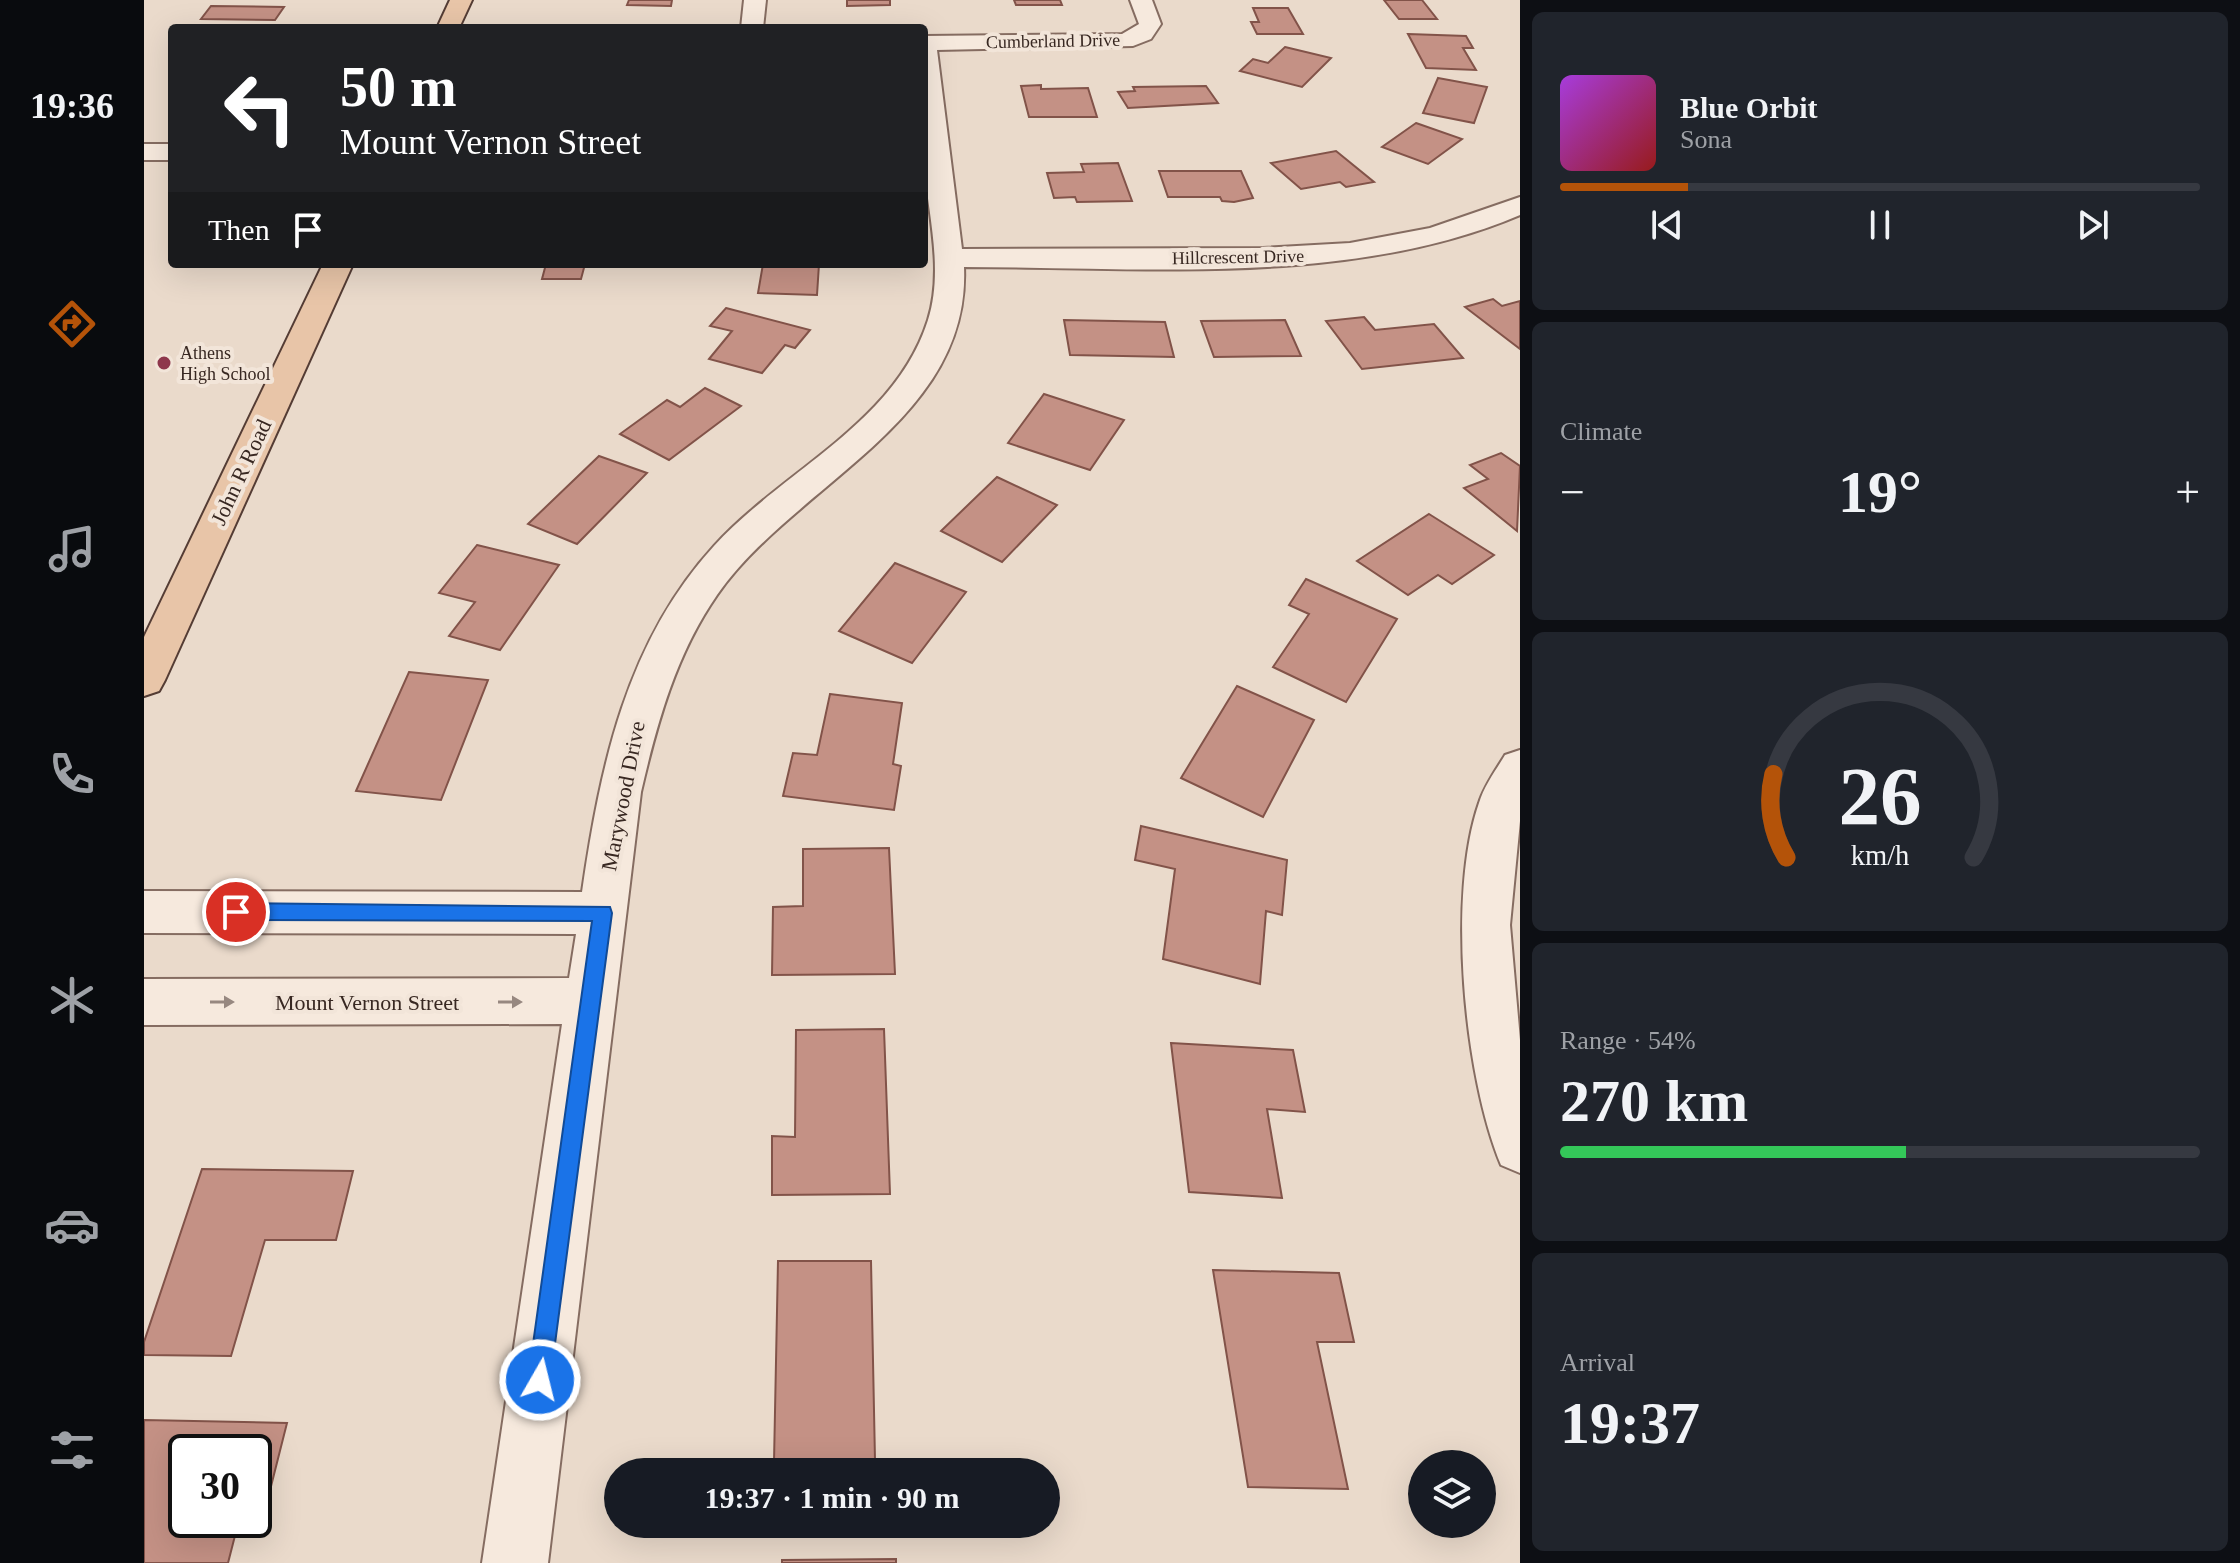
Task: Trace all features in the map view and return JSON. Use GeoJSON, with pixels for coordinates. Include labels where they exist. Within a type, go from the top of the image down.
{"type":"FeatureCollection","features":[{"type":"Feature","properties":{"kind":"main road"},"geometry":{"type":"LineString","coordinates":[[450,24],[461,0]]}},
{"type":"Feature","properties":{"kind":"main road","name":"John R Road"},"geometry":{"type":"LineString","coordinates":[[144,680],[336,268]]}},
{"type":"Feature","properties":{"kind":"street"},"geometry":{"type":"LineString","coordinates":[[752,24],[755,0]]}},
{"type":"Feature","properties":{"kind":"street","name":"Cumberland Drive"},"geometry":{"type":"LineString","coordinates":[[928,43],[1125,41],[1148,30],[1150,24],[1141,0]]}},
{"type":"Feature","properties":{"kind":"street","name":"Marywood Drive"},"geometry":{"type":"LineString","coordinates":[[515,1563],[621,782],[641,701],[656,665],[696,598],[752,529],[876,425],[915,379],[944,319],[949,294],[948,258],[928,79]]}},
{"type":"Feature","properties":{"kind":"street"},"geometry":{"type":"LineString","coordinates":[[144,152],[168,152]]}},
{"type":"Feature","properties":{"kind":"street","name":"Hillcrescent Drive"},"geometry":{"type":"LineString","coordinates":[[948,258],[1257,258],[1333,255],[1426,239],[1484,222],[1520,205]]}},
{"type":"Feature","properties":{"kind":"street"},"geometry":{"type":"LineString","coordinates":[[1520,767],[1501,803],[1493,844],[1486,925],[1493,1034],[1520,1146]]}},
{"type":"Feature","properties":{"kind":"street"},"geometry":{"type":"LineString","coordinates":[[144,912],[603,913]]}},
{"type":"Feature","properties":{"kind":"street","name":"Mount Vernon Street"},"geometry":{"type":"LineString","coordinates":[[144,1002],[589,1001]]}},
{"type":"Feature","properties":{"kind":"building"},"geometry":{"type":"Polygon","coordinates":[[[629,0],[672,0],[671,6],[627,5],[629,0]]]}},
{"type":"Feature","properties":{"kind":"building"},"geometry":{"type":"Polygon","coordinates":[[[847,0],[890,0],[890,5],[847,6],[847,0]]]}},
{"type":"Feature","properties":{"kind":"building"},"geometry":{"type":"Polygon","coordinates":[[[1014,0],[1060,0],[1062,5],[1016,5],[1014,0]]]}},
{"type":"Feature","properties":{"kind":"building"},"geometry":{"type":"Polygon","coordinates":[[[1384,0],[1422,0],[1437,19],[1399,19],[1384,0]]]}},
{"type":"Feature","properties":{"kind":"building"},"geometry":{"type":"Polygon","coordinates":[[[211,6],[284,7],[275,20],[201,19],[211,6]]]}},
{"type":"Feature","properties":{"kind":"building"},"geometry":{"type":"Polygon","coordinates":[[[1253,8],[1288,8],[1303,34],[1257,34],[1251,22],[1259,22],[1253,8]]]}},
{"type":"Feature","properties":{"kind":"building"},"geometry":{"type":"Polygon","coordinates":[[[1408,34],[1466,36],[1473,48],[1463,48],[1476,70],[1426,68],[1408,34]]]}},
{"type":"Feature","properties":{"kind":"building"},"geometry":{"type":"Polygon","coordinates":[[[1285,47],[1331,58],[1302,87],[1240,71],[1253,59],[1268,63],[1285,47]]]}},
{"type":"Feature","properties":{"kind":"building"},"geometry":{"type":"Polygon","coordinates":[[[1438,78],[1487,87],[1474,123],[1423,113],[1438,78]]]}},
{"type":"Feature","properties":{"kind":"building"},"geometry":{"type":"Polygon","coordinates":[[[1041,85],[1041,89],[1088,88],[1097,117],[1029,117],[1021,86],[1041,85]]]}},
{"type":"Feature","properties":{"kind":"building"},"geometry":{"type":"Polygon","coordinates":[[[1206,86],[1218,103],[1128,108],[1118,92],[1135,91],[1133,87],[1206,86]]]}},
{"type":"Feature","properties":{"kind":"building"},"geometry":{"type":"Polygon","coordinates":[[[1416,123],[1462,139],[1428,164],[1382,147],[1416,123]]]}},
{"type":"Feature","properties":{"kind":"building"},"geometry":{"type":"Polygon","coordinates":[[[1336,151],[1374,182],[1346,187],[1340,182],[1301,189],[1271,163],[1336,151]]]}},
{"type":"Feature","properties":{"kind":"building"},"geometry":{"type":"Polygon","coordinates":[[[1118,163],[1132,201],[1077,202],[1075,197],[1054,198],[1047,173],[1084,172],[1081,164],[1118,163]]]}},
{"type":"Feature","properties":{"kind":"building"},"geometry":{"type":"Polygon","coordinates":[[[1159,171],[1241,171],[1253,198],[1234,202],[1222,201],[1220,197],[1168,197],[1159,171]]]}},
{"type":"Feature","properties":{"kind":"building"},"geometry":{"type":"Polygon","coordinates":[[[545,268],[584,268],[581,279],[542,279],[545,268]]]}},
{"type":"Feature","properties":{"kind":"building"},"geometry":{"type":"Polygon","coordinates":[[[762,268],[819,268],[817,295],[758,293],[762,268]]]}},
{"type":"Feature","properties":{"kind":"building"},"geometry":{"type":"Polygon","coordinates":[[[1493,299],[1502,306],[1520,301],[1520,349],[1465,307],[1493,299]]]}},
{"type":"Feature","properties":{"kind":"building"},"geometry":{"type":"Polygon","coordinates":[[[726,308],[810,330],[795,348],[785,345],[762,373],[709,359],[732,331],[710,326],[726,308]]]}},
{"type":"Feature","properties":{"kind":"building"},"geometry":{"type":"Polygon","coordinates":[[[1364,317],[1375,330],[1434,324],[1463,358],[1362,369],[1326,321],[1364,317]]]}},
{"type":"Feature","properties":{"kind":"building"},"geometry":{"type":"Polygon","coordinates":[[[1064,320],[1165,322],[1174,357],[1070,355],[1064,320]]]}},
{"type":"Feature","properties":{"kind":"building"},"geometry":{"type":"Polygon","coordinates":[[[1285,320],[1301,356],[1214,357],[1201,321],[1285,320]]]}},
{"type":"Feature","properties":{"kind":"building"},"geometry":{"type":"Polygon","coordinates":[[[705,388],[741,406],[669,460],[620,434],[667,400],[680,407],[705,388]]]}},
{"type":"Feature","properties":{"kind":"building"},"geometry":{"type":"Polygon","coordinates":[[[1044,394],[1124,420],[1090,470],[1008,443],[1044,394]]]}},
{"type":"Feature","properties":{"kind":"building"},"geometry":{"type":"Polygon","coordinates":[[[1501,453],[1520,466],[1517,531],[1464,488],[1488,479],[1470,465],[1501,453]]]}},
{"type":"Feature","properties":{"kind":"building"},"geometry":{"type":"Polygon","coordinates":[[[599,456],[647,473],[577,544],[528,524],[599,456]]]}},
{"type":"Feature","properties":{"kind":"building"},"geometry":{"type":"Polygon","coordinates":[[[997,477],[1057,505],[1002,562],[941,531],[997,477]]]}},
{"type":"Feature","properties":{"kind":"building"},"geometry":{"type":"Polygon","coordinates":[[[1429,514],[1494,555],[1452,584],[1438,575],[1408,595],[1357,561],[1429,514]]]}},
{"type":"Feature","properties":{"kind":"building"},"geometry":{"type":"Polygon","coordinates":[[[477,545],[559,565],[500,650],[449,636],[475,602],[439,593],[477,545]]]}},
{"type":"Feature","properties":{"kind":"building"},"geometry":{"type":"Polygon","coordinates":[[[895,563],[966,592],[912,663],[839,631],[895,563]]]}},
{"type":"Feature","properties":{"kind":"building"},"geometry":{"type":"Polygon","coordinates":[[[1306,579],[1397,619],[1346,702],[1273,667],[1309,614],[1289,605],[1306,579]]]}},
{"type":"Feature","properties":{"kind":"building"},"geometry":{"type":"Polygon","coordinates":[[[409,672],[488,680],[441,800],[356,791],[409,672]]]}},
{"type":"Feature","properties":{"kind":"building"},"geometry":{"type":"Polygon","coordinates":[[[1237,686],[1314,720],[1263,817],[1181,778],[1237,686]]]}},
{"type":"Feature","properties":{"kind":"building"},"geometry":{"type":"Polygon","coordinates":[[[830,694],[902,703],[893,764],[901,766],[894,810],[783,796],[793,753],[817,755],[830,694]]]}},
{"type":"Feature","properties":{"kind":"building"},"geometry":{"type":"Polygon","coordinates":[[[1141,826],[1287,860],[1282,915],[1266,911],[1260,984],[1163,959],[1175,869],[1135,860],[1141,826]]]}},
{"type":"Feature","properties":{"kind":"building"},"geometry":{"type":"Polygon","coordinates":[[[889,848],[895,974],[772,975],[773,907],[803,906],[803,849],[889,848]]]}},
{"type":"Feature","properties":{"kind":"building"},"geometry":{"type":"Polygon","coordinates":[[[884,1029],[890,1194],[772,1195],[772,1136],[795,1137],[796,1030],[884,1029]]]}},
{"type":"Feature","properties":{"kind":"building"},"geometry":{"type":"Polygon","coordinates":[[[1171,1043],[1293,1050],[1305,1112],[1267,1109],[1282,1198],[1189,1192],[1171,1043]]]}},
{"type":"Feature","properties":{"kind":"building"},"geometry":{"type":"Polygon","coordinates":[[[202,1169],[353,1171],[336,1240],[265,1240],[231,1356],[144,1355],[144,1342],[202,1169]]]}},
{"type":"Feature","properties":{"kind":"building"},"geometry":{"type":"Polygon","coordinates":[[[778,1261],[871,1261],[875,1458],[774,1458],[778,1261]]]}},
{"type":"Feature","properties":{"kind":"building"},"geometry":{"type":"Polygon","coordinates":[[[1213,1270],[1339,1273],[1354,1342],[1317,1342],[1348,1489],[1248,1487],[1213,1270]]]}},
{"type":"Feature","properties":{"kind":"building"},"geometry":{"type":"Polygon","coordinates":[[[144,1420],[287,1423],[272,1482],[272,1434],[168,1434],[168,1538],[234,1538],[228,1563],[144,1563],[144,1420]]]}},
{"type":"Feature","properties":{"kind":"building"},"geometry":{"type":"Polygon","coordinates":[[[896,1559],[896,1563],[782,1563],[782,1560],[896,1559]]]}},
{"type":"Feature","properties":{"kind":"place","name":"Athens High School"},"geometry":{"type":"Point","coordinates":[164,363]}},
{"type":"Feature","properties":{"kind":"route"},"geometry":{"type":"LineString","coordinates":[[236,912],[603,913],[540,1380]]}}]}
